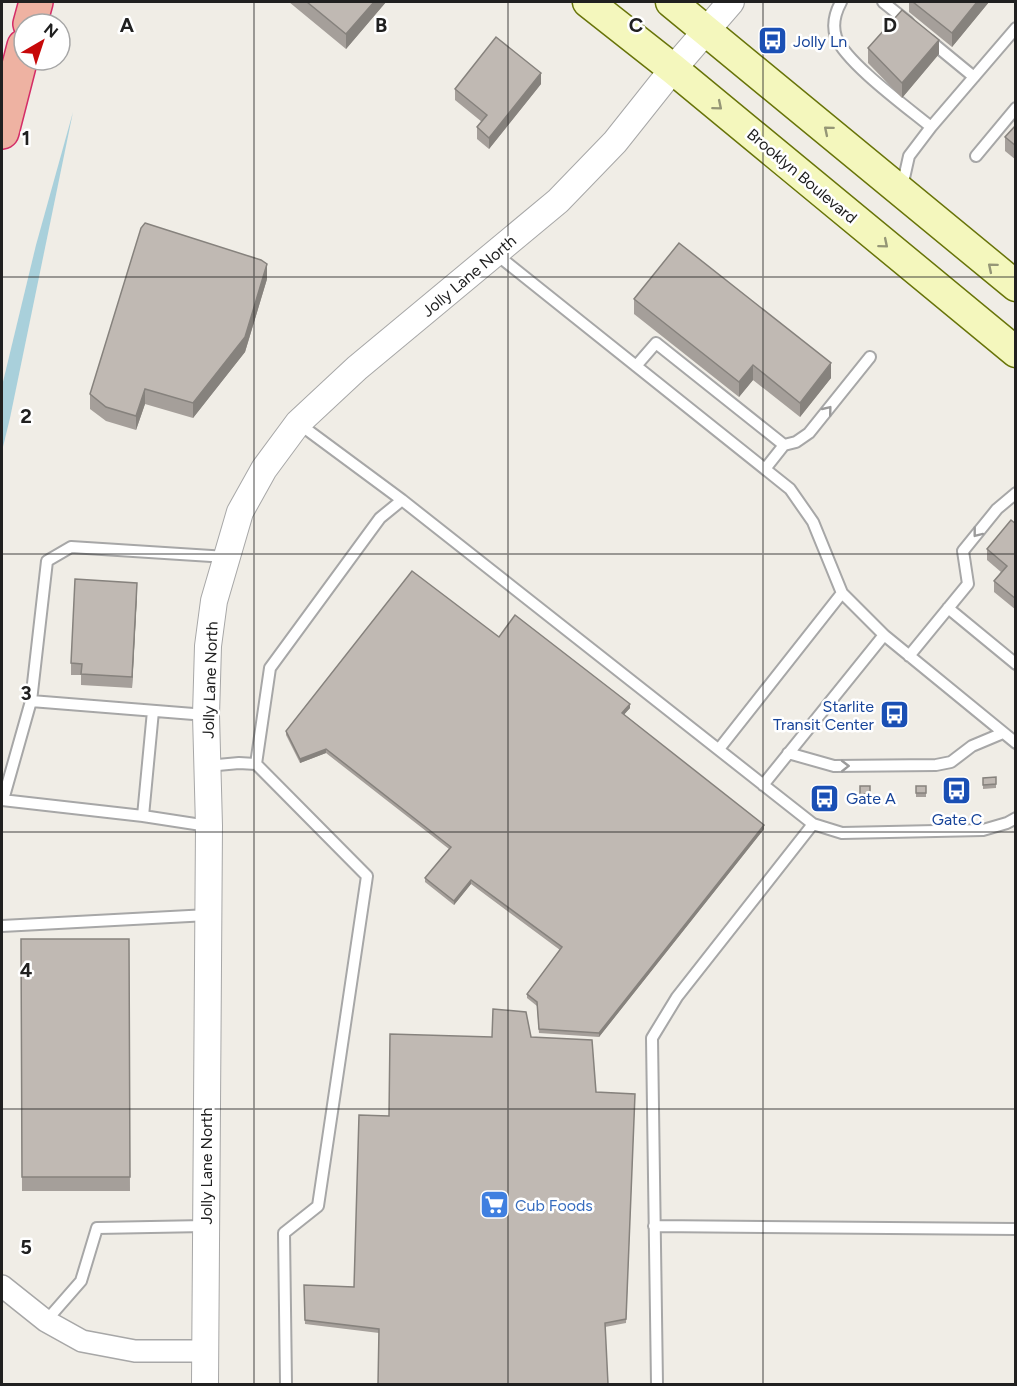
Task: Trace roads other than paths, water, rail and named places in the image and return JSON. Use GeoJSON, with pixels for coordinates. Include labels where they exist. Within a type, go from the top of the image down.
{"type":"FeatureCollection","features":[{"type":"Feature","properties":{"kind":"highway"},"geometry":{"type":"LineString","coordinates":[[2,132],[17,72]]}},
{"type":"Feature","properties":{"kind":"main road","name":"Brooklyn Boulevard"},"geometry":{"type":"LineString","coordinates":[[588,2],[673,69],[1016,352]]}},
{"type":"Feature","properties":{"kind":"main road"},"geometry":{"type":"LineString","coordinates":[[671,2],[1016,286]]}},
{"type":"Feature","properties":{"kind":"street","name":"Jolly Lane North"},"geometry":{"type":"LineString","coordinates":[[205,1384],[208,646],[214,601],[240,512],[264,469],[298,423],[357,368],[558,201],[615,142],[730,2]]}},
{"type":"Feature","properties":{"kind":"street"},"geometry":{"type":"LineString","coordinates":[[2,1286],[45,1321],[82,1341],[135,1351],[206,1351]]}},
{"type":"Feature","properties":{"kind":"lane"},"geometry":{"type":"LineString","coordinates":[[841,2],[836,12],[834,26],[836,38],[843,49],[859,66],[931,127]]}},
{"type":"Feature","properties":{"kind":"lane"},"geometry":{"type":"LineString","coordinates":[[883,2],[974,77]]}},
{"type":"Feature","properties":{"kind":"lane"},"geometry":{"type":"LineString","coordinates":[[901,190],[909,156],[1016,28]]}},
{"type":"Feature","properties":{"kind":"lane"},"geometry":{"type":"LineString","coordinates":[[976,156],[1016,108]]}},
{"type":"Feature","properties":{"kind":"lane"},"geometry":{"type":"LineString","coordinates":[[496,254],[790,489],[813,522],[842,593],[884,635],[1016,743]]}},
{"type":"Feature","properties":{"kind":"lane"},"geometry":{"type":"LineString","coordinates":[[636,366],[656,343],[784,445]]}},
{"type":"Feature","properties":{"kind":"lane"},"geometry":{"type":"LineString","coordinates":[[765,469],[784,445],[796,442],[809,433],[870,357]]}},
{"type":"Feature","properties":{"kind":"lane"},"geometry":{"type":"LineString","coordinates":[[298,423],[402,500],[813,824],[842,833],[983,830],[1016,818]]}},
{"type":"Feature","properties":{"kind":"lane"},"geometry":{"type":"LineString","coordinates":[[909,656],[968,584],[963,551],[997,509],[1016,493]]}},
{"type":"Feature","properties":{"kind":"lane"},"geometry":{"type":"LineString","coordinates":[[256,764],[270,668],[380,518],[402,500]]}},
{"type":"Feature","properties":{"kind":"lane"},"geometry":{"type":"LineString","coordinates":[[209,826],[2,800],[31,701],[47,561],[71,547],[227,557]]}},
{"type":"Feature","properties":{"kind":"lane"},"geometry":{"type":"LineString","coordinates":[[719,749],[842,593]]}},
{"type":"Feature","properties":{"kind":"lane"},"geometry":{"type":"LineString","coordinates":[[948,609],[1016,664]]}},
{"type":"Feature","properties":{"kind":"lane"},"geometry":{"type":"LineString","coordinates":[[763,785],[884,635]]}},
{"type":"Feature","properties":{"kind":"lane"},"geometry":{"type":"LineString","coordinates":[[31,701],[206,715]]}},
{"type":"Feature","properties":{"kind":"lane"},"geometry":{"type":"LineString","coordinates":[[143,816],[153,711]]}},
{"type":"Feature","properties":{"kind":"lane"},"geometry":{"type":"LineString","coordinates":[[788,753],[834,766],[936,765],[951,762],[972,746],[1003,733]]}},
{"type":"Feature","properties":{"kind":"lane"},"geometry":{"type":"LineString","coordinates":[[207,766],[256,764],[367,876],[318,1206],[284,1233],[286,1384]]}},
{"type":"Feature","properties":{"kind":"lane"},"geometry":{"type":"LineString","coordinates":[[657,1384],[652,1038],[677,997],[813,824]]}},
{"type":"Feature","properties":{"kind":"lane"},"geometry":{"type":"LineString","coordinates":[[2,926],[208,915]]}},
{"type":"Feature","properties":{"kind":"lane"},"geometry":{"type":"LineString","coordinates":[[45,1321],[81,1281],[97,1228],[205,1226]]}},
{"type":"Feature","properties":{"kind":"lane"},"geometry":{"type":"LineString","coordinates":[[654,1226],[1016,1229]]}},
{"type":"Feature","properties":{"kind":"water"},"geometry":{"type":"Polygon","coordinates":[[[73,112],[2,451],[2,386],[36,245],[73,112]]]}},
{"type":"Feature","properties":{"kind":"place","name":"Jolly Ln"},"geometry":{"type":"Point","coordinates":[772,41]}},
{"type":"Feature","properties":{"kind":"place","name":"Starlite Transit Center"},"geometry":{"type":"Point","coordinates":[895,715]}},
{"type":"Feature","properties":{"kind":"place","name":"Gate C"},"geometry":{"type":"Point","coordinates":[957,791]}},
{"type":"Feature","properties":{"kind":"place","name":"Gate A"},"geometry":{"type":"Point","coordinates":[825,798]}},
{"type":"Feature","properties":{"kind":"place","name":"Cub Foods"},"geometry":{"type":"Point","coordinates":[494,1205]}}]}
